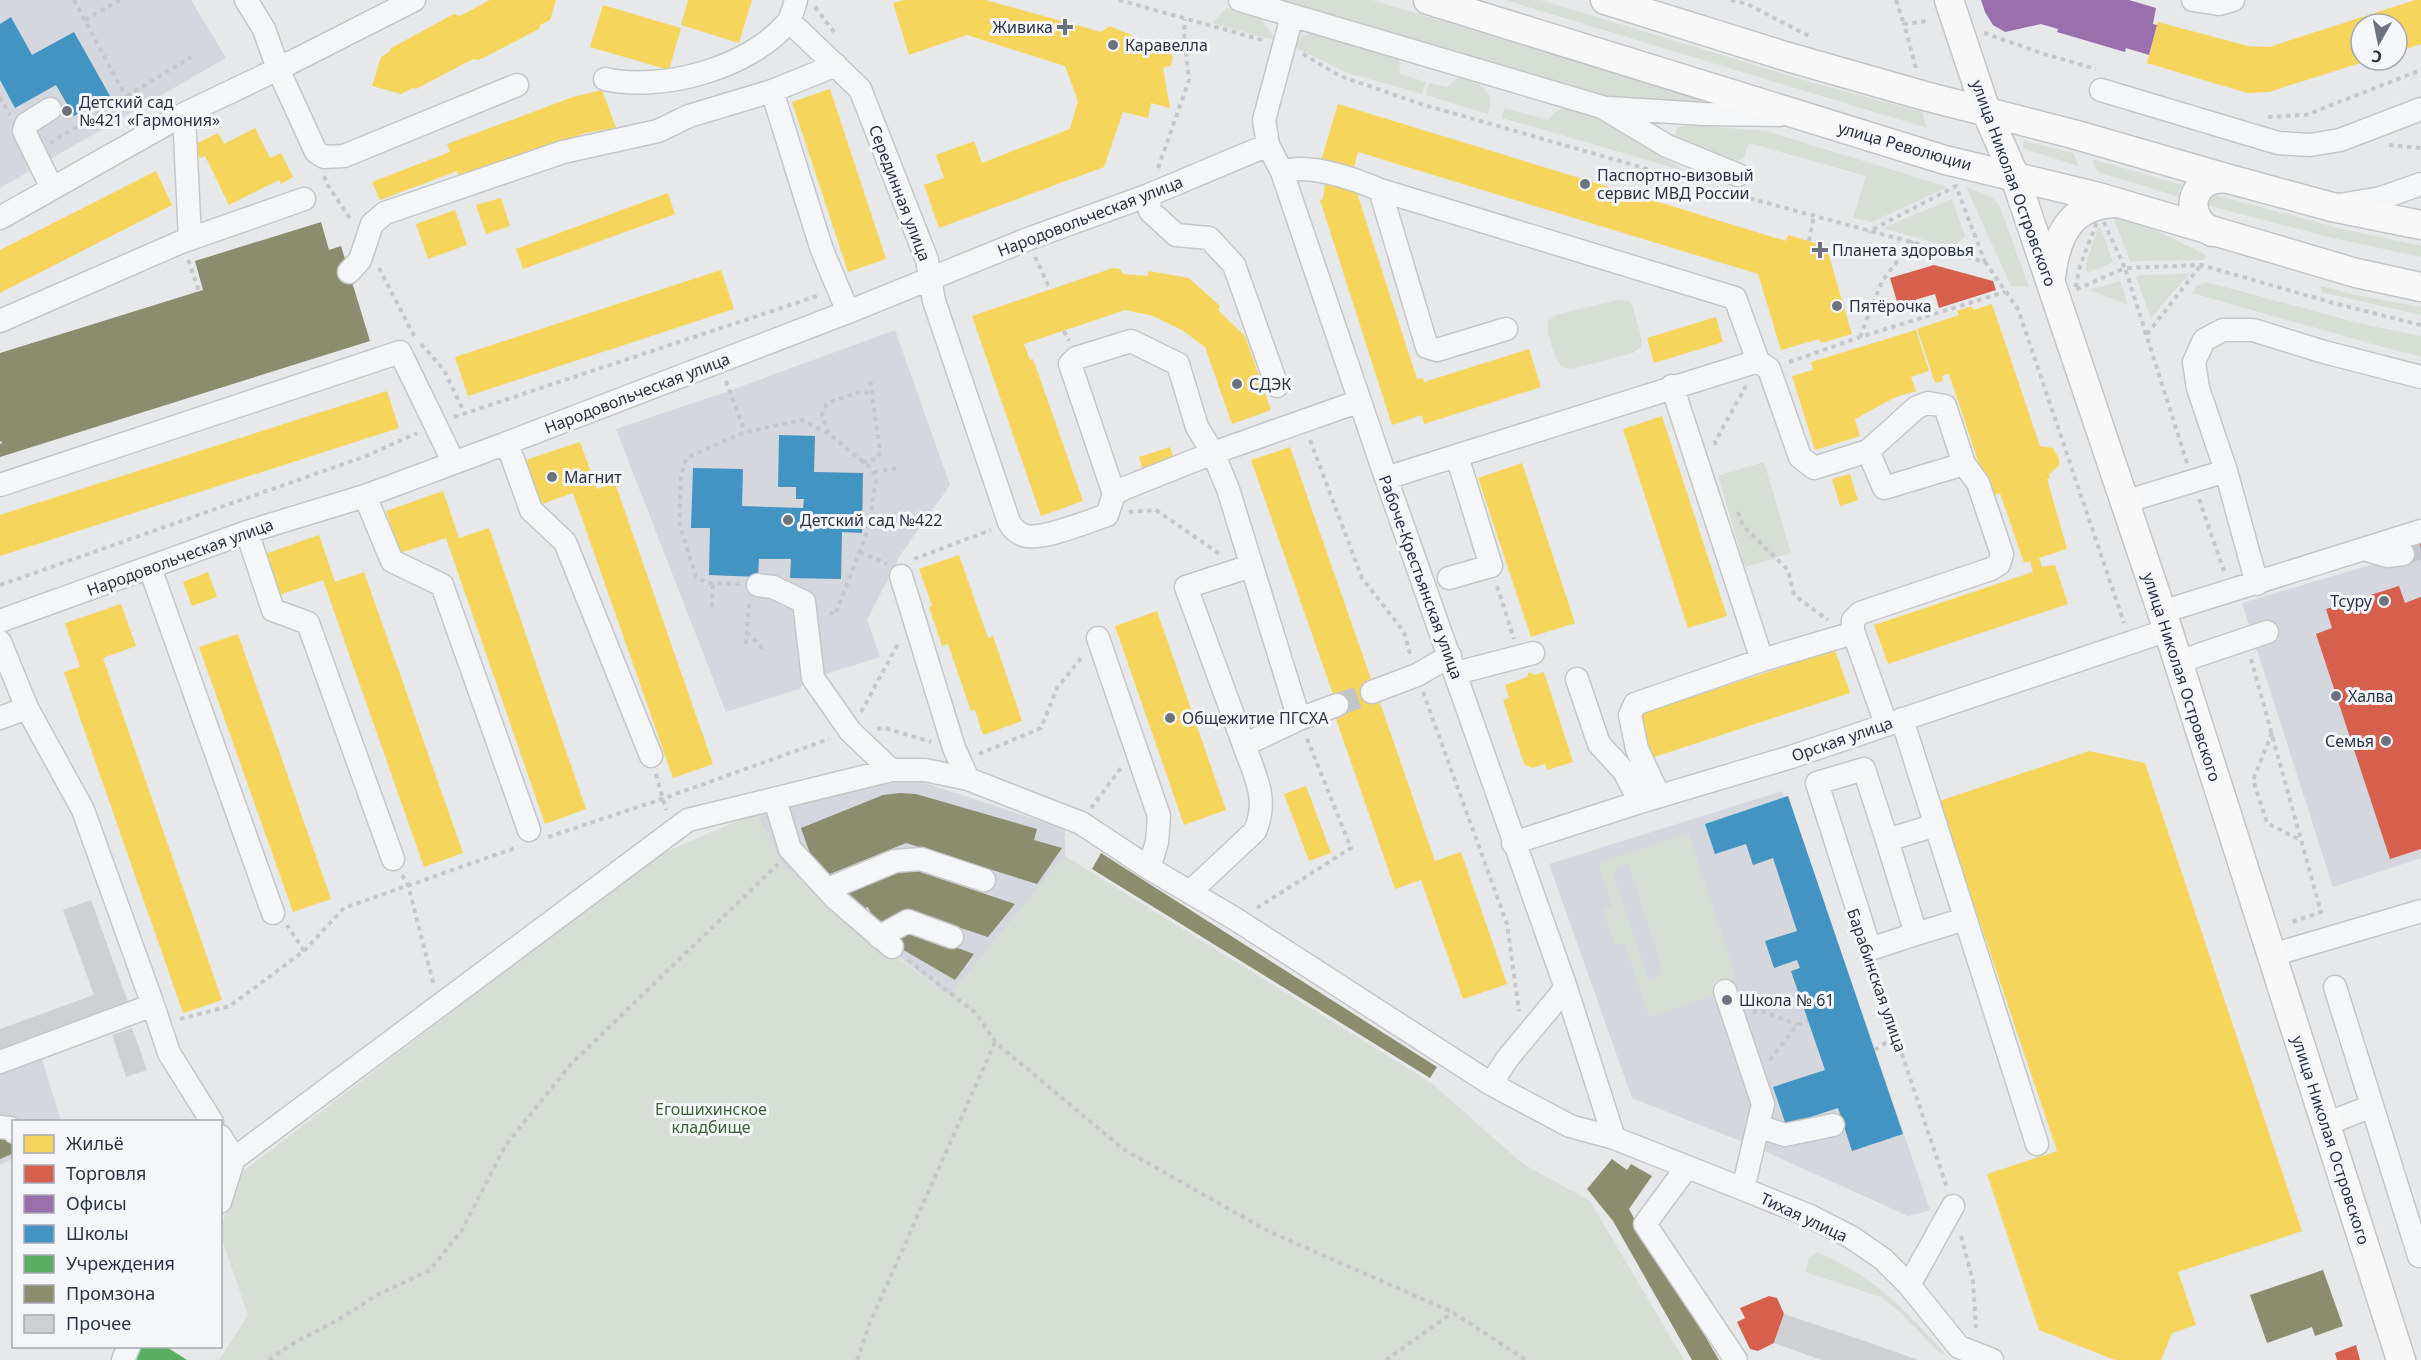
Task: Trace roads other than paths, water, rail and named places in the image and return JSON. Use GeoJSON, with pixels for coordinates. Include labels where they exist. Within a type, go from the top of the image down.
{"type":"FeatureCollection","features":[{"type":"Feature","properties":{"kind":"main road","name":"улица Революции"},"geometry":{"type":"LineString","coordinates":[[1428,0],[1945,160],[2116,203],[2356,273],[2421,287]]}},
{"type":"Feature","properties":{"kind":"main road"},"geometry":{"type":"LineString","coordinates":[[1605,0],[1788,57],[2229,179],[2332,207],[2421,225]]}},
{"type":"Feature","properties":{"kind":"main road","name":"улица Николая Островского"},"geometry":{"type":"LineString","coordinates":[[1949,0],[1986,111],[2015,177],[2051,279],[2165,621],[2401,1360]]}},
{"type":"Feature","properties":{"kind":"main road"},"geometry":{"type":"LineString","coordinates":[[2212,232],[2205,228],[2194,214],[2194,197],[2204,183],[2220,178],[2229,179]]}},
{"type":"Feature","properties":{"kind":"main road"},"geometry":{"type":"LineString","coordinates":[[2051,279],[2054,254],[2061,235],[2072,220],[2082,211],[2097,203],[2116,203]]}},
{"type":"Feature","properties":{"kind":"street"},"geometry":{"type":"LineString","coordinates":[[246,0],[264,29],[278,69],[316,152],[324,157],[337,158],[517,85]]}},
{"type":"Feature","properties":{"kind":"street"},"geometry":{"type":"LineString","coordinates":[[1240,0],[1602,107],[1704,114],[1799,115]]}},
{"type":"Feature","properties":{"kind":"street"},"geometry":{"type":"LineString","coordinates":[[2193,0],[2218,4],[2233,0]]}},
{"type":"Feature","properties":{"kind":"street"},"geometry":{"type":"LineString","coordinates":[[0,218],[184,114],[278,69],[405,3]]}},
{"type":"Feature","properties":{"kind":"street"},"geometry":{"type":"LineString","coordinates":[[605,79],[623,83],[653,84],[701,74],[751,54],[793,10]]}},
{"type":"Feature","properties":{"kind":"street","name":"Серединная улица"},"geometry":{"type":"LineString","coordinates":[[793,10],[836,65],[860,89],[927,260],[933,301],[1011,525],[1024,536],[1037,537],[1107,515],[1119,503]]}},
{"type":"Feature","properties":{"kind":"street","name":"Рабоче-Крестьянская улица"},"geometry":{"type":"LineString","coordinates":[[1292,16],[1264,120],[1268,145],[1282,172],[1513,843],[1566,988],[1614,1138]]}},
{"type":"Feature","properties":{"kind":"street"},"geometry":{"type":"LineString","coordinates":[[349,272],[360,260],[372,224],[385,213],[563,152],[658,131],[689,116],[772,91],[836,65]]}},
{"type":"Feature","properties":{"kind":"street"},"geometry":{"type":"LineString","coordinates":[[2100,80],[2278,143],[2310,145],[2340,140],[2421,109]]}},
{"type":"Feature","properties":{"kind":"street"},"geometry":{"type":"LineString","coordinates":[[772,91],[822,250],[848,312]]}},
{"type":"Feature","properties":{"kind":"street"},"geometry":{"type":"LineString","coordinates":[[1602,107],[1738,185]]}},
{"type":"Feature","properties":{"kind":"street"},"geometry":{"type":"LineString","coordinates":[[50,109],[26,124],[24,131],[52,188]]}},
{"type":"Feature","properties":{"kind":"street"},"geometry":{"type":"LineString","coordinates":[[184,114],[190,239]]}},
{"type":"Feature","properties":{"kind":"street","name":"Народовольческая улица"},"geometry":{"type":"LineString","coordinates":[[0,621],[247,532],[365,496],[453,461],[507,443],[848,312],[1028,239],[1149,195],[1268,145]]}},
{"type":"Feature","properties":{"kind":"street"},"geometry":{"type":"LineString","coordinates":[[1282,172],[1293,168],[1354,179],[1380,190],[1735,298],[1755,369]]}},
{"type":"Feature","properties":{"kind":"street"},"geometry":{"type":"LineString","coordinates":[[2332,207],[2381,198],[2421,184]]}},
{"type":"Feature","properties":{"kind":"street"},"geometry":{"type":"LineString","coordinates":[[1380,190],[1427,347],[1437,350],[1506,329]]}},
{"type":"Feature","properties":{"kind":"street"},"geometry":{"type":"LineString","coordinates":[[1149,195],[1150,211],[1176,235],[1209,238],[1234,265],[1277,386]]}},
{"type":"Feature","properties":{"kind":"street"},"geometry":{"type":"LineString","coordinates":[[0,321],[190,239],[304,199]]}},
{"type":"Feature","properties":{"kind":"street"},"geometry":{"type":"LineString","coordinates":[[2257,584],[2226,471],[2198,388],[2194,362],[2204,340],[2223,330],[2253,330],[2324,352],[2421,377]]}},
{"type":"Feature","properties":{"kind":"street"},"geometry":{"type":"LineString","coordinates":[[1119,503],[1070,364],[1076,358],[1131,341],[1178,364],[1197,427],[1213,453],[1228,489],[1299,719]]}},
{"type":"Feature","properties":{"kind":"street"},"geometry":{"type":"LineString","coordinates":[[0,485],[400,352],[453,461]]}},
{"type":"Feature","properties":{"kind":"street"},"geometry":{"type":"LineString","coordinates":[[1386,478],[1672,386],[1755,369],[1769,369],[1800,457],[1814,468],[1868,451],[1917,407],[1928,403],[1945,406],[1964,464],[1978,483],[2001,555],[1999,564],[1992,569],[1860,613],[1853,620],[1853,631],[1894,722],[1936,825],[2037,1144]]}},
{"type":"Feature","properties":{"kind":"street"},"geometry":{"type":"LineString","coordinates":[[1672,386],[1762,660]]}},
{"type":"Feature","properties":{"kind":"street"},"geometry":{"type":"LineString","coordinates":[[1119,503],[1125,488],[1302,420],[1360,401]]}},
{"type":"Feature","properties":{"kind":"street"},"geometry":{"type":"LineString","coordinates":[[507,443],[531,510],[565,542],[651,756]]}},
{"type":"Feature","properties":{"kind":"street"},"geometry":{"type":"LineString","coordinates":[[1868,451],[1884,488],[1964,464]]}},
{"type":"Feature","properties":{"kind":"street"},"geometry":{"type":"LineString","coordinates":[[1449,578],[1491,566],[1457,456]]}},
{"type":"Feature","properties":{"kind":"street"},"geometry":{"type":"LineString","coordinates":[[2124,502],[2226,471]]}},
{"type":"Feature","properties":{"kind":"street"},"geometry":{"type":"LineString","coordinates":[[365,496],[392,561],[442,585],[531,838]]}},
{"type":"Feature","properties":{"kind":"street","name":"Орская улица"},"geometry":{"type":"LineString","coordinates":[[1513,843],[1800,754],[2132,642],[2165,621],[2231,591],[2421,531]]}},
{"type":"Feature","properties":{"kind":"street"},"geometry":{"type":"LineString","coordinates":[[247,532],[273,610],[308,623],[393,859]]}},
{"type":"Feature","properties":{"kind":"street"},"geometry":{"type":"LineString","coordinates":[[2362,549],[2387,556],[2403,554]]}},
{"type":"Feature","properties":{"kind":"street"},"geometry":{"type":"LineString","coordinates":[[1190,892],[1255,831],[1261,818],[1262,797],[1186,587],[1251,566]]}},
{"type":"Feature","properties":{"kind":"street"},"geometry":{"type":"LineString","coordinates":[[150,568],[273,913]]}},
{"type":"Feature","properties":{"kind":"street"},"geometry":{"type":"LineString","coordinates":[[895,571],[913,615],[960,763]]}},
{"type":"Feature","properties":{"kind":"street"},"geometry":{"type":"LineString","coordinates":[[754,585],[773,587],[804,602],[813,678],[850,731],[891,770]]}},
{"type":"Feature","properties":{"kind":"street"},"geometry":{"type":"LineString","coordinates":[[2178,662],[2267,632]]}},
{"type":"Feature","properties":{"kind":"street"},"geometry":{"type":"LineString","coordinates":[[1649,799],[1629,715],[1635,704],[1762,660],[1843,636]]}},
{"type":"Feature","properties":{"kind":"street"},"geometry":{"type":"LineString","coordinates":[[1098,638],[1159,816],[1157,842],[1149,868]]}},
{"type":"Feature","properties":{"kind":"street"},"geometry":{"type":"LineString","coordinates":[[0,642],[27,708],[83,810],[169,1053],[211,1120]]}},
{"type":"Feature","properties":{"kind":"street"},"geometry":{"type":"LineString","coordinates":[[1372,692],[1417,675],[1453,665],[1527,655]]}},
{"type":"Feature","properties":{"kind":"street"},"geometry":{"type":"LineString","coordinates":[[1577,679],[1599,744],[1649,799]]}},
{"type":"Feature","properties":{"kind":"street"},"geometry":{"type":"LineString","coordinates":[[1244,745],[1299,719],[1337,705]]}},
{"type":"Feature","properties":{"kind":"street"},"geometry":{"type":"LineString","coordinates":[[0,718],[27,708]]}},
{"type":"Feature","properties":{"kind":"street"},"geometry":{"type":"LineString","coordinates":[[1800,754],[1811,785]]}},
{"type":"Feature","properties":{"kind":"street","name":"Тихая улица"},"geometry":{"type":"LineString","coordinates":[[227,1158],[439,1006],[688,820],[891,770],[925,770],[960,763],[1081,823],[1149,868],[1237,920],[1491,1084],[1570,1125],[1614,1138],[1743,1189],[1810,1216],[1851,1237],[1883,1259],[1909,1285],[1952,1353],[1992,1360]]}},
{"type":"Feature","properties":{"kind":"street"},"geometry":{"type":"LineString","coordinates":[[1916,934],[1864,769],[1817,783],[1870,949],[1965,919]]}},
{"type":"Feature","properties":{"kind":"street"},"geometry":{"type":"LineString","coordinates":[[775,800],[790,849],[836,899],[886,942],[908,921],[952,937]]}},
{"type":"Feature","properties":{"kind":"street"},"geometry":{"type":"LineString","coordinates":[[1887,840],[1936,825]]}},
{"type":"Feature","properties":{"kind":"street"},"geometry":{"type":"LineString","coordinates":[[828,889],[895,861],[921,859],[984,880]]}},
{"type":"Feature","properties":{"kind":"street"},"geometry":{"type":"LineString","coordinates":[[2272,955],[2421,911]]}},
{"type":"Feature","properties":{"kind":"street"},"geometry":{"type":"LineString","coordinates":[[2335,987],[2419,1256]]}},
{"type":"Feature","properties":{"kind":"street"},"geometry":{"type":"LineString","coordinates":[[1491,1084],[1507,1059],[1566,988]]}},
{"type":"Feature","properties":{"kind":"street"},"geometry":{"type":"LineString","coordinates":[[1725,992],[1763,1104],[1743,1189]]}},
{"type":"Feature","properties":{"kind":"street"},"geometry":{"type":"LineString","coordinates":[[0,1062],[153,1005]]}},
{"type":"Feature","properties":{"kind":"street"},"geometry":{"type":"LineString","coordinates":[[2326,1124],[2372,1106]]}},
{"type":"Feature","properties":{"kind":"street"},"geometry":{"type":"LineString","coordinates":[[1758,1126],[1785,1135],[1833,1125]]}},
{"type":"Feature","properties":{"kind":"street"},"geometry":{"type":"LineString","coordinates":[[222,1142],[227,1158],[222,1189]]}},
{"type":"Feature","properties":{"kind":"street"},"geometry":{"type":"LineString","coordinates":[[1687,1167],[1645,1224],[1736,1360]]}},
{"type":"Feature","properties":{"kind":"street"},"geometry":{"type":"LineString","coordinates":[[1909,1285],[1953,1206]]}},
{"type":"Feature","properties":{"kind":"tunnel"},"geometry":{"type":"LineString","coordinates":[[2403,554],[2421,548]]}},
{"type":"Feature","properties":{"kind":"tunnel"},"geometry":{"type":"LineString","coordinates":[[1337,705],[1372,692]]}},
{"type":"Feature","properties":{"kind":"place","name":"Живика"},"geometry":{"type":"Point","coordinates":[1065,27]}},
{"type":"Feature","properties":{"kind":"place","name":"Каравелла"},"geometry":{"type":"Point","coordinates":[1113,45]}},
{"type":"Feature","properties":{"kind":"place","name":"Детский сад №421 «Гармония»"},"geometry":{"type":"Point","coordinates":[67,111]}},
{"type":"Feature","properties":{"kind":"place","name":"Паспортно-визовый сервис МВД России"},"geometry":{"type":"Point","coordinates":[1585,184]}},
{"type":"Feature","properties":{"kind":"place","name":"Планета здоровья"},"geometry":{"type":"Point","coordinates":[1820,250]}},
{"type":"Feature","properties":{"kind":"place","name":"Пятёрочка"},"geometry":{"type":"Point","coordinates":[1837,306]}},
{"type":"Feature","properties":{"kind":"place","name":"СДЭК"},"geometry":{"type":"Point","coordinates":[1237,384]}},
{"type":"Feature","properties":{"kind":"place","name":"Магнит"},"geometry":{"type":"Point","coordinates":[552,477]}},
{"type":"Feature","properties":{"kind":"place","name":"Детский сад №422"},"geometry":{"type":"Point","coordinates":[788,520]}},
{"type":"Feature","properties":{"kind":"place","name":"Тсуру"},"geometry":{"type":"Point","coordinates":[2384,601]}},
{"type":"Feature","properties":{"kind":"place","name":"Халва"},"geometry":{"type":"Point","coordinates":[2336,696]}},
{"type":"Feature","properties":{"kind":"place","name":"Общежитие ПГСХА"},"geometry":{"type":"Point","coordinates":[1170,718]}},
{"type":"Feature","properties":{"kind":"place","name":"Семья"},"geometry":{"type":"Point","coordinates":[2386,741]}},
{"type":"Feature","properties":{"kind":"place","name":"Школа № 61"},"geometry":{"type":"Point","coordinates":[1727,1000]}},
{"type":"Feature","properties":{"kind":"park label","name":"Егошихинское кладбище"},"geometry":{"type":"Point","coordinates":[711,1118]}}]}
